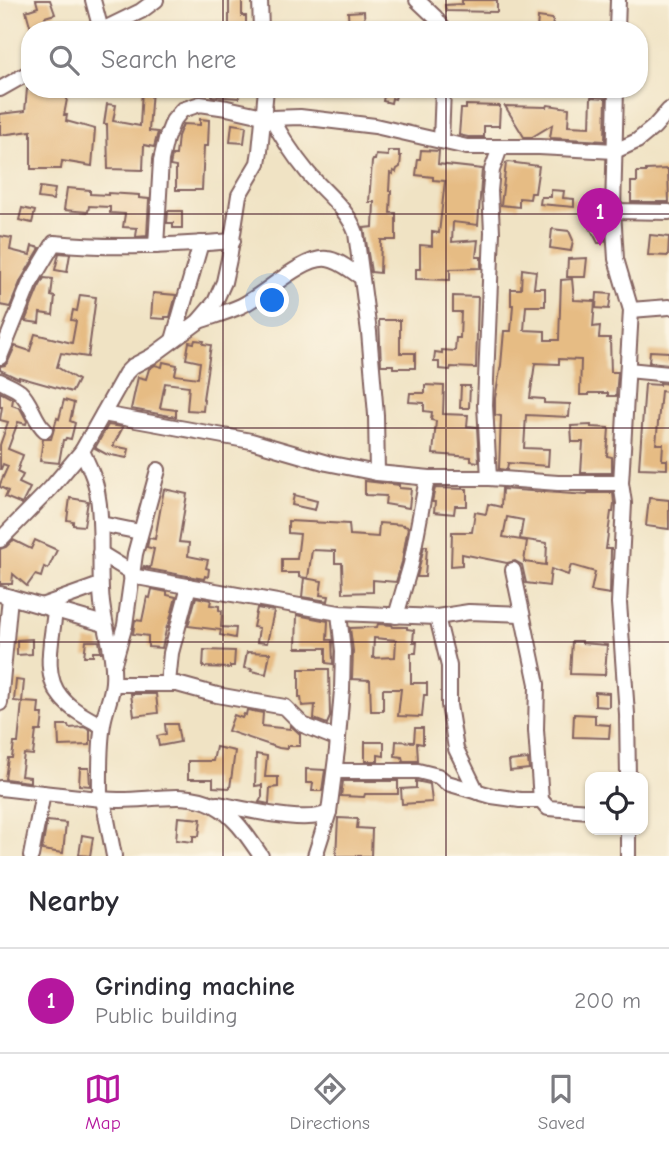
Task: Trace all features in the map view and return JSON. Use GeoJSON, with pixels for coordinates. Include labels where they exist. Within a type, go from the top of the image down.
{"type":"FeatureCollection","features":[{"type":"Feature","properties":{"kind":"street"},"geometry":{"type":"LineString","coordinates":[[93,0],[99,21]]}},
{"type":"Feature","properties":{"kind":"street"},"geometry":{"type":"LineString","coordinates":[[120,21],[156,0]]}},
{"type":"Feature","properties":{"kind":"street"},"geometry":{"type":"LineString","coordinates":[[260,0],[261,21]]}},
{"type":"Feature","properties":{"kind":"street"},"geometry":{"type":"LineString","coordinates":[[417,0],[438,21]]}},
{"type":"Feature","properties":{"kind":"street"},"geometry":{"type":"LineString","coordinates":[[618,21],[620,1]]}},
{"type":"Feature","properties":{"kind":"street"},"geometry":{"type":"LineString","coordinates":[[0,89],[21,77]]}},
{"type":"Feature","properties":{"kind":"street"},"geometry":{"type":"LineString","coordinates":[[0,540],[7,523],[51,488],[82,451],[125,373],[198,322],[215,302],[227,268],[239,195],[258,163],[267,117],[266,98]]}},
{"type":"Feature","properties":{"kind":"street"},"geometry":{"type":"LineString","coordinates":[[441,141],[443,98]]}},
{"type":"Feature","properties":{"kind":"street"},"geometry":{"type":"LineString","coordinates":[[616,98],[612,211],[616,259],[631,310],[621,482],[624,503],[620,603],[628,772]]}},
{"type":"Feature","properties":{"kind":"street"},"geometry":{"type":"LineString","coordinates":[[156,246],[161,160],[173,121],[182,110],[200,104],[267,117],[300,117],[359,124],[467,147],[615,151],[638,141],[668,111]]}},
{"type":"Feature","properties":{"kind":"street"},"geometry":{"type":"LineString","coordinates":[[267,117],[307,172],[352,222],[358,246],[369,332],[376,415],[377,473]]}},
{"type":"Feature","properties":{"kind":"street"},"geometry":{"type":"LineString","coordinates":[[489,478],[485,405],[492,232],[490,191],[492,170],[500,148]]}},
{"type":"Feature","properties":{"kind":"street"},"geometry":{"type":"LineString","coordinates":[[612,211],[669,212]]}},
{"type":"Feature","properties":{"kind":"street"},"geometry":{"type":"LineString","coordinates":[[0,357],[29,285],[54,243],[156,246],[233,241]]}},
{"type":"Feature","properties":{"kind":"street"},"geometry":{"type":"LineString","coordinates":[[173,340],[201,243]]}},
{"type":"Feature","properties":{"kind":"street"},"geometry":{"type":"LineString","coordinates":[[198,322],[243,306],[301,267],[324,258],[331,259],[361,277]]}},
{"type":"Feature","properties":{"kind":"street"},"geometry":{"type":"LineString","coordinates":[[631,310],[669,307]]}},
{"type":"Feature","properties":{"kind":"street"},"geometry":{"type":"LineString","coordinates":[[628,370],[669,374]]}},
{"type":"Feature","properties":{"kind":"street"},"geometry":{"type":"LineString","coordinates":[[0,381],[23,395],[41,428],[45,430]]}},
{"type":"Feature","properties":{"kind":"street"},"geometry":{"type":"LineString","coordinates":[[103,414],[251,441],[327,463],[377,473],[558,483],[621,482]]}},
{"type":"Feature","properties":{"kind":"street"},"geometry":{"type":"LineString","coordinates":[[82,451],[97,490],[101,524],[100,585],[104,624],[113,667],[113,684],[102,726],[102,799],[114,856]]}},
{"type":"Feature","properties":{"kind":"street"},"geometry":{"type":"LineString","coordinates":[[113,667],[125,625],[131,574],[158,470]]}},
{"type":"Feature","properties":{"kind":"street"},"geometry":{"type":"LineString","coordinates":[[396,616],[411,564],[426,484],[430,478]]}},
{"type":"Feature","properties":{"kind":"street"},"geometry":{"type":"LineString","coordinates":[[101,524],[141,532]]}},
{"type":"Feature","properties":{"kind":"street"},"geometry":{"type":"LineString","coordinates":[[100,553],[131,574],[339,612],[437,617],[469,612],[522,614]]}},
{"type":"Feature","properties":{"kind":"street"},"geometry":{"type":"LineString","coordinates":[[513,570],[537,684],[536,730],[541,800],[548,808],[585,811]]}},
{"type":"Feature","properties":{"kind":"street"},"geometry":{"type":"LineString","coordinates":[[48,608],[100,585]]}},
{"type":"Feature","properties":{"kind":"street"},"geometry":{"type":"LineString","coordinates":[[168,683],[171,653],[189,586]]}},
{"type":"Feature","properties":{"kind":"street"},"geometry":{"type":"LineString","coordinates":[[0,703],[5,595],[104,624]]}},
{"type":"Feature","properties":{"kind":"street"},"geometry":{"type":"LineString","coordinates":[[48,608],[50,664],[54,686],[61,698],[77,712],[102,726]]}},
{"type":"Feature","properties":{"kind":"street"},"geometry":{"type":"LineString","coordinates":[[315,856],[329,812],[335,771],[343,651],[339,612]]}},
{"type":"Feature","properties":{"kind":"street"},"geometry":{"type":"LineString","coordinates":[[437,617],[449,666],[449,705],[456,749],[477,792]]}},
{"type":"Feature","properties":{"kind":"street"},"geometry":{"type":"LineString","coordinates":[[113,684],[186,685],[216,695],[285,707],[303,725],[338,739]]}},
{"type":"Feature","properties":{"kind":"street"},"geometry":{"type":"LineString","coordinates":[[335,771],[418,771],[477,792],[511,799],[541,800]]}},
{"type":"Feature","properties":{"kind":"street"},"geometry":{"type":"LineString","coordinates":[[0,789],[122,800],[180,797],[284,817],[321,817],[329,812]]}},
{"type":"Feature","properties":{"kind":"street"},"geometry":{"type":"LineString","coordinates":[[32,856],[43,793]]}},
{"type":"Feature","properties":{"kind":"street"},"geometry":{"type":"LineString","coordinates":[[212,803],[243,830],[261,856]]}},
{"type":"Feature","properties":{"kind":"street"},"geometry":{"type":"LineString","coordinates":[[628,835],[628,856]]}},
{"type":"Feature","properties":{"kind":"building"},"geometry":{"type":"Polygon","coordinates":[[[36,0],[50,0],[55,14],[45,17],[46,21],[29,21],[26,11],[38,7],[36,0]]]}},
{"type":"Feature","properties":{"kind":"building"},"geometry":{"type":"Polygon","coordinates":[[[229,0],[242,0],[242,16],[246,16],[246,21],[229,21],[229,0]]]}},
{"type":"Feature","properties":{"kind":"building"},"geometry":{"type":"Polygon","coordinates":[[[462,0],[497,0],[497,12],[446,11],[445,5],[462,4],[462,0]]]}},
{"type":"Feature","properties":{"kind":"building"},"geometry":{"type":"Polygon","coordinates":[[[364,11],[365,21],[348,21],[348,12],[364,11]]]}},
{"type":"Feature","properties":{"kind":"building"},"geometry":{"type":"Polygon","coordinates":[[[538,17],[553,19],[553,21],[538,21],[538,17]]]}},
{"type":"Feature","properties":{"kind":"building"},"geometry":{"type":"Polygon","coordinates":[[[26,98],[67,98],[64,115],[67,115],[66,121],[95,129],[92,166],[62,161],[61,169],[31,169],[31,131],[0,135],[0,114],[25,111],[26,98]]]}},
{"type":"Feature","properties":{"kind":"building"},"geometry":{"type":"Polygon","coordinates":[[[142,98],[151,98],[149,131],[158,132],[154,147],[144,145],[143,170],[108,169],[107,124],[104,124],[107,104],[116,105],[113,121],[140,126],[142,98]]]}},
{"type":"Feature","properties":{"kind":"building"},"geometry":{"type":"Polygon","coordinates":[[[384,98],[392,98],[391,103],[383,101],[384,98]]]}},
{"type":"Feature","properties":{"kind":"building"},"geometry":{"type":"Polygon","coordinates":[[[591,98],[606,98],[605,141],[550,138],[552,125],[532,137],[524,137],[505,106],[548,105],[569,108],[568,126],[590,127],[591,98]]]}},
{"type":"Feature","properties":{"kind":"building"},"geometry":{"type":"Polygon","coordinates":[[[466,105],[500,106],[499,126],[484,126],[484,137],[459,135],[461,109],[466,109],[466,105]]]}},
{"type":"Feature","properties":{"kind":"building"},"geometry":{"type":"Polygon","coordinates":[[[200,119],[209,120],[208,146],[204,146],[202,190],[176,190],[176,167],[170,166],[172,155],[176,155],[178,136],[183,124],[200,125],[200,119]]]}},
{"type":"Feature","properties":{"kind":"building"},"geometry":{"type":"Polygon","coordinates":[[[232,124],[246,126],[244,143],[230,142],[232,124]]]}},
{"type":"Feature","properties":{"kind":"building"},"geometry":{"type":"Polygon","coordinates":[[[421,150],[439,151],[438,164],[482,169],[478,225],[453,222],[452,242],[478,240],[476,257],[481,257],[481,268],[450,269],[450,280],[416,279],[416,269],[420,269],[420,245],[432,246],[432,232],[439,233],[445,181],[416,175],[421,150]]]}},
{"type":"Feature","properties":{"kind":"building"},"geometry":{"type":"Polygon","coordinates":[[[388,151],[399,151],[401,156],[400,167],[396,172],[393,171],[393,174],[390,173],[390,213],[396,213],[396,240],[381,240],[380,273],[371,272],[364,228],[373,227],[374,202],[369,202],[372,162],[376,155],[388,156],[388,151]]]}},
{"type":"Feature","properties":{"kind":"building"},"geometry":{"type":"Polygon","coordinates":[[[508,162],[539,166],[535,193],[531,193],[530,199],[519,198],[519,207],[501,205],[508,162]]]}},
{"type":"Feature","properties":{"kind":"building"},"geometry":{"type":"Polygon","coordinates":[[[668,169],[669,202],[631,202],[631,182],[637,182],[637,172],[668,169]]]}},
{"type":"Feature","properties":{"kind":"building"},"geometry":{"type":"Polygon","coordinates":[[[40,187],[55,189],[53,200],[38,198],[40,187]]]}},
{"type":"Feature","properties":{"kind":"building"},"geometry":{"type":"Polygon","coordinates":[[[67,188],[90,190],[90,194],[139,195],[139,198],[149,199],[147,236],[136,237],[137,228],[123,227],[125,214],[110,213],[110,207],[89,206],[88,212],[64,210],[67,188]]]}},
{"type":"Feature","properties":{"kind":"building"},"geometry":{"type":"Polygon","coordinates":[[[551,190],[564,191],[563,198],[574,199],[574,207],[540,204],[541,197],[551,197],[551,190]]]}},
{"type":"Feature","properties":{"kind":"building"},"geometry":{"type":"Polygon","coordinates":[[[22,208],[35,211],[32,223],[19,220],[22,208]]]}},
{"type":"Feature","properties":{"kind":"building"},"geometry":{"type":"Polygon","coordinates":[[[168,211],[182,211],[182,228],[173,228],[173,223],[167,223],[168,211]]]}},
{"type":"Feature","properties":{"kind":"building"},"geometry":{"type":"Polygon","coordinates":[[[596,218],[603,231],[605,230],[605,241],[602,243],[598,243],[589,226],[589,222],[596,218]]]}},
{"type":"Feature","properties":{"kind":"building"},"geometry":{"type":"Polygon","coordinates":[[[552,229],[569,231],[573,240],[571,251],[550,248],[552,229]]]}},
{"type":"Feature","properties":{"kind":"building"},"geometry":{"type":"Polygon","coordinates":[[[650,235],[669,237],[668,256],[648,255],[650,235]]]}},
{"type":"Feature","properties":{"kind":"building"},"geometry":{"type":"Polygon","coordinates":[[[0,236],[12,238],[10,250],[30,255],[32,246],[40,248],[21,280],[10,307],[0,305],[0,236]]]}},
{"type":"Feature","properties":{"kind":"building"},"geometry":{"type":"Polygon","coordinates":[[[59,253],[70,254],[67,272],[55,270],[59,253]]]}},
{"type":"Feature","properties":{"kind":"building"},"geometry":{"type":"Polygon","coordinates":[[[587,258],[585,277],[567,277],[568,259],[587,258]]]}},
{"type":"Feature","properties":{"kind":"building"},"geometry":{"type":"Polygon","coordinates":[[[522,269],[536,271],[534,288],[545,288],[545,306],[526,306],[524,330],[545,331],[545,340],[559,340],[561,280],[572,279],[574,300],[595,301],[593,327],[600,326],[599,338],[610,338],[611,372],[618,372],[616,396],[608,396],[608,393],[580,395],[581,360],[559,359],[559,364],[535,363],[530,398],[544,399],[544,403],[570,404],[569,417],[526,415],[524,448],[549,449],[548,466],[508,463],[507,470],[499,469],[501,416],[495,415],[495,398],[504,331],[511,331],[511,289],[521,289],[522,269]]]}},
{"type":"Feature","properties":{"kind":"building"},"geometry":{"type":"Polygon","coordinates":[[[44,278],[53,279],[53,315],[40,313],[39,323],[25,321],[38,289],[44,278]]]}},
{"type":"Feature","properties":{"kind":"building"},"geometry":{"type":"Polygon","coordinates":[[[153,293],[176,295],[170,317],[151,318],[153,293]]]}},
{"type":"Feature","properties":{"kind":"building"},"geometry":{"type":"Polygon","coordinates":[[[597,293],[611,294],[609,309],[596,308],[597,293]]]}},
{"type":"Feature","properties":{"kind":"building"},"geometry":{"type":"Polygon","coordinates":[[[80,295],[96,297],[88,357],[61,353],[57,367],[78,380],[72,392],[19,379],[0,370],[0,366],[8,362],[15,346],[30,351],[35,334],[72,343],[76,321],[71,320],[73,310],[77,311],[80,295]]]}},
{"type":"Feature","properties":{"kind":"building"},"geometry":{"type":"Polygon","coordinates":[[[453,296],[478,297],[476,368],[439,369],[439,362],[434,362],[435,352],[455,351],[456,338],[460,338],[461,312],[453,312],[453,296]]]}},
{"type":"Feature","properties":{"kind":"building"},"geometry":{"type":"Polygon","coordinates":[[[379,320],[400,320],[400,353],[415,353],[415,368],[381,365],[379,320]]]}},
{"type":"Feature","properties":{"kind":"building"},"geometry":{"type":"Polygon","coordinates":[[[195,340],[211,345],[203,411],[187,410],[189,386],[165,383],[160,408],[176,410],[176,417],[131,409],[138,377],[146,379],[149,369],[155,365],[162,367],[163,362],[177,365],[175,375],[198,378],[200,362],[186,359],[189,342],[194,343],[195,340]]]}},
{"type":"Feature","properties":{"kind":"building"},"geometry":{"type":"Polygon","coordinates":[[[650,351],[669,352],[669,364],[649,362],[650,351]]]}},
{"type":"Feature","properties":{"kind":"building"},"geometry":{"type":"Polygon","coordinates":[[[645,384],[669,384],[669,392],[661,391],[656,444],[663,444],[662,460],[667,460],[667,469],[639,468],[645,384]]]}},
{"type":"Feature","properties":{"kind":"building"},"geometry":{"type":"Polygon","coordinates":[[[425,385],[444,386],[443,414],[468,415],[467,426],[477,427],[479,462],[471,461],[471,457],[433,454],[436,421],[431,420],[432,412],[424,411],[424,403],[409,402],[410,393],[425,393],[425,385]]]}},
{"type":"Feature","properties":{"kind":"building"},"geometry":{"type":"Polygon","coordinates":[[[461,386],[470,386],[469,408],[460,408],[461,386]]]}},
{"type":"Feature","properties":{"kind":"building"},"geometry":{"type":"Polygon","coordinates":[[[0,392],[13,399],[12,405],[20,408],[27,421],[26,424],[18,422],[8,449],[23,455],[17,472],[23,475],[19,483],[30,488],[22,504],[5,497],[8,491],[0,487],[8,466],[3,464],[0,469],[0,445],[8,422],[0,420],[0,392]]]}},
{"type":"Feature","properties":{"kind":"building"},"geometry":{"type":"Polygon","coordinates":[[[64,400],[74,403],[70,421],[75,423],[71,439],[63,440],[59,463],[40,461],[43,439],[51,439],[64,400]]]}},
{"type":"Feature","properties":{"kind":"building"},"geometry":{"type":"Polygon","coordinates":[[[108,425],[123,427],[113,446],[129,449],[127,458],[106,454],[95,448],[108,425]]]}},
{"type":"Feature","properties":{"kind":"building"},"geometry":{"type":"Polygon","coordinates":[[[571,426],[609,428],[607,456],[612,457],[612,473],[581,473],[583,442],[572,442],[571,426]]]}},
{"type":"Feature","properties":{"kind":"building"},"geometry":{"type":"Polygon","coordinates":[[[365,481],[411,489],[409,508],[385,504],[386,496],[365,495],[365,481]]]}},
{"type":"Feature","properties":{"kind":"building"},"geometry":{"type":"Polygon","coordinates":[[[435,488],[467,489],[467,506],[455,506],[454,514],[434,512],[435,502],[432,502],[435,488]]]}},
{"type":"Feature","properties":{"kind":"building"},"geometry":{"type":"Polygon","coordinates":[[[164,489],[187,494],[179,542],[189,543],[188,556],[208,560],[208,577],[205,576],[204,579],[143,568],[150,568],[154,549],[147,547],[149,538],[155,539],[164,489]]]}},
{"type":"Feature","properties":{"kind":"building"},"geometry":{"type":"Polygon","coordinates":[[[502,489],[587,495],[613,493],[613,512],[606,549],[611,549],[610,594],[591,591],[595,572],[571,565],[568,575],[551,569],[549,586],[526,583],[522,565],[515,561],[507,563],[462,554],[462,565],[451,566],[452,532],[472,532],[475,512],[486,514],[488,504],[501,507],[502,489]],[[507,517],[503,537],[527,541],[524,562],[546,565],[547,543],[520,539],[523,520],[507,517]]]}},
{"type":"Feature","properties":{"kind":"building"},"geometry":{"type":"Polygon","coordinates":[[[294,495],[317,501],[315,510],[292,505],[294,495]]]}},
{"type":"Feature","properties":{"kind":"building"},"geometry":{"type":"Polygon","coordinates":[[[70,498],[88,501],[84,526],[73,525],[73,521],[67,520],[70,498]]]}},
{"type":"Feature","properties":{"kind":"building"},"geometry":{"type":"Polygon","coordinates":[[[649,498],[669,500],[669,529],[646,526],[649,498]]]}},
{"type":"Feature","properties":{"kind":"building"},"geometry":{"type":"Polygon","coordinates":[[[288,521],[349,524],[350,535],[378,537],[379,523],[408,527],[396,582],[373,580],[373,592],[343,593],[342,563],[335,563],[335,551],[312,550],[308,578],[299,577],[299,573],[282,573],[282,559],[297,559],[300,534],[288,533],[288,521]]]}},
{"type":"Feature","properties":{"kind":"building"},"geometry":{"type":"Polygon","coordinates":[[[13,540],[31,549],[35,540],[57,550],[48,569],[44,567],[41,577],[35,575],[27,586],[13,574],[12,584],[0,584],[0,549],[13,540]]]}},
{"type":"Feature","properties":{"kind":"building"},"geometry":{"type":"Polygon","coordinates":[[[424,546],[427,546],[425,577],[417,577],[424,546]]]}},
{"type":"Feature","properties":{"kind":"building"},"geometry":{"type":"Polygon","coordinates":[[[304,578],[322,581],[320,595],[329,596],[328,601],[302,597],[304,578]]]}},
{"type":"Feature","properties":{"kind":"building"},"geometry":{"type":"Polygon","coordinates":[[[152,589],[176,597],[162,648],[148,647],[148,636],[133,634],[135,620],[142,621],[147,597],[150,598],[152,589]]]}},
{"type":"Feature","properties":{"kind":"building"},"geometry":{"type":"Polygon","coordinates":[[[196,597],[211,600],[210,605],[219,606],[222,611],[221,627],[236,628],[235,638],[220,635],[221,630],[188,626],[196,597]]]}},
{"type":"Feature","properties":{"kind":"building"},"geometry":{"type":"Polygon","coordinates":[[[257,608],[274,611],[267,643],[257,642],[259,628],[253,627],[257,608]]]}},
{"type":"Feature","properties":{"kind":"building"},"geometry":{"type":"Polygon","coordinates":[[[297,615],[328,621],[327,640],[332,640],[333,664],[326,663],[326,648],[296,648],[297,615]]]}},
{"type":"Feature","properties":{"kind":"building"},"geometry":{"type":"Polygon","coordinates":[[[378,624],[392,625],[414,630],[413,642],[417,642],[416,653],[411,653],[411,683],[427,683],[422,717],[398,716],[401,689],[383,689],[383,711],[371,711],[370,680],[352,679],[350,628],[377,627],[378,624]],[[374,638],[373,658],[395,657],[396,640],[374,638]]]}},
{"type":"Feature","properties":{"kind":"building"},"geometry":{"type":"Polygon","coordinates":[[[32,639],[32,654],[17,655],[17,640],[32,639]]]}},
{"type":"Feature","properties":{"kind":"building"},"geometry":{"type":"Polygon","coordinates":[[[86,641],[99,641],[101,652],[84,656],[86,641]]]}},
{"type":"Feature","properties":{"kind":"building"},"geometry":{"type":"Polygon","coordinates":[[[572,641],[607,645],[605,675],[570,674],[572,641]]]}},
{"type":"Feature","properties":{"kind":"building"},"geometry":{"type":"Polygon","coordinates":[[[204,650],[235,651],[234,666],[203,667],[204,650]]]}},
{"type":"Feature","properties":{"kind":"building"},"geometry":{"type":"Polygon","coordinates":[[[247,652],[270,653],[266,674],[244,668],[247,652]]]}},
{"type":"Feature","properties":{"kind":"building"},"geometry":{"type":"Polygon","coordinates":[[[299,669],[329,669],[330,717],[327,724],[314,719],[315,705],[302,706],[299,697],[299,669]]]}},
{"type":"Feature","properties":{"kind":"building"},"geometry":{"type":"Polygon","coordinates":[[[16,680],[24,681],[22,702],[14,701],[16,680]]]}},
{"type":"Feature","properties":{"kind":"building"},"geometry":{"type":"Polygon","coordinates":[[[595,692],[609,693],[609,707],[595,706],[595,692]]]}},
{"type":"Feature","properties":{"kind":"building"},"geometry":{"type":"Polygon","coordinates":[[[131,694],[156,694],[158,713],[134,716],[131,694]]]}},
{"type":"Feature","properties":{"kind":"building"},"geometry":{"type":"Polygon","coordinates":[[[22,702],[39,703],[38,714],[43,714],[41,731],[36,731],[33,755],[24,754],[21,776],[30,777],[30,782],[5,779],[8,758],[12,758],[14,743],[18,743],[22,702]]]}},
{"type":"Feature","properties":{"kind":"building"},"geometry":{"type":"Polygon","coordinates":[[[247,710],[263,713],[262,726],[290,729],[290,725],[300,734],[300,746],[279,748],[228,731],[234,715],[242,718],[247,710]]]}},
{"type":"Feature","properties":{"kind":"building"},"geometry":{"type":"Polygon","coordinates":[[[574,714],[595,715],[595,724],[610,725],[609,738],[573,737],[574,714]]]}},
{"type":"Feature","properties":{"kind":"building"},"geometry":{"type":"Polygon","coordinates":[[[165,724],[177,724],[180,742],[159,746],[157,736],[166,734],[165,724]]]}},
{"type":"Feature","properties":{"kind":"building"},"geometry":{"type":"Polygon","coordinates":[[[58,725],[90,730],[90,745],[59,746],[58,725]]]}},
{"type":"Feature","properties":{"kind":"building"},"geometry":{"type":"Polygon","coordinates":[[[415,728],[423,728],[423,744],[417,743],[418,761],[403,761],[402,757],[395,756],[396,741],[414,742],[415,728]]]}},
{"type":"Feature","properties":{"kind":"building"},"geometry":{"type":"Polygon","coordinates":[[[365,742],[384,742],[384,756],[378,755],[378,761],[365,761],[365,742]]]}},
{"type":"Feature","properties":{"kind":"building"},"geometry":{"type":"Polygon","coordinates":[[[216,747],[235,751],[230,788],[213,787],[213,779],[188,779],[188,761],[213,761],[216,747]]]}},
{"type":"Feature","properties":{"kind":"building"},"geometry":{"type":"Polygon","coordinates":[[[256,754],[267,756],[265,777],[278,777],[278,787],[270,788],[269,804],[259,802],[262,785],[255,786],[256,754]]]}},
{"type":"Feature","properties":{"kind":"building"},"geometry":{"type":"Polygon","coordinates":[[[528,759],[529,769],[510,771],[509,761],[528,759]]]}},
{"type":"Feature","properties":{"kind":"building"},"geometry":{"type":"Polygon","coordinates":[[[80,768],[89,768],[90,786],[79,785],[80,768]]]}},
{"type":"Feature","properties":{"kind":"building"},"geometry":{"type":"Polygon","coordinates":[[[306,769],[325,770],[322,791],[312,791],[313,783],[306,783],[306,769]]]}},
{"type":"Feature","properties":{"kind":"building"},"geometry":{"type":"Polygon","coordinates":[[[343,781],[398,781],[398,794],[341,796],[343,781]]]}},
{"type":"Feature","properties":{"kind":"building"},"geometry":{"type":"Polygon","coordinates":[[[416,781],[430,784],[432,802],[402,804],[401,789],[416,788],[416,781]]]}},
{"type":"Feature","properties":{"kind":"building"},"geometry":{"type":"Polygon","coordinates":[[[178,817],[201,819],[199,836],[193,836],[193,842],[176,840],[178,817]]]}},
{"type":"Feature","properties":{"kind":"building"},"geometry":{"type":"Polygon","coordinates":[[[338,818],[358,819],[357,828],[372,829],[371,856],[336,856],[338,818]]]}},
{"type":"Feature","properties":{"kind":"building"},"geometry":{"type":"Polygon","coordinates":[[[47,821],[66,823],[63,853],[42,850],[47,821]]]}},
{"type":"Feature","properties":{"kind":"building"},"geometry":{"type":"Polygon","coordinates":[[[82,835],[93,837],[90,856],[79,855],[82,835]]]}},
{"type":"Feature","properties":{"kind":"place","name":"Grinding machine"},"geometry":{"type":"Point","coordinates":[600,246]}}]}
